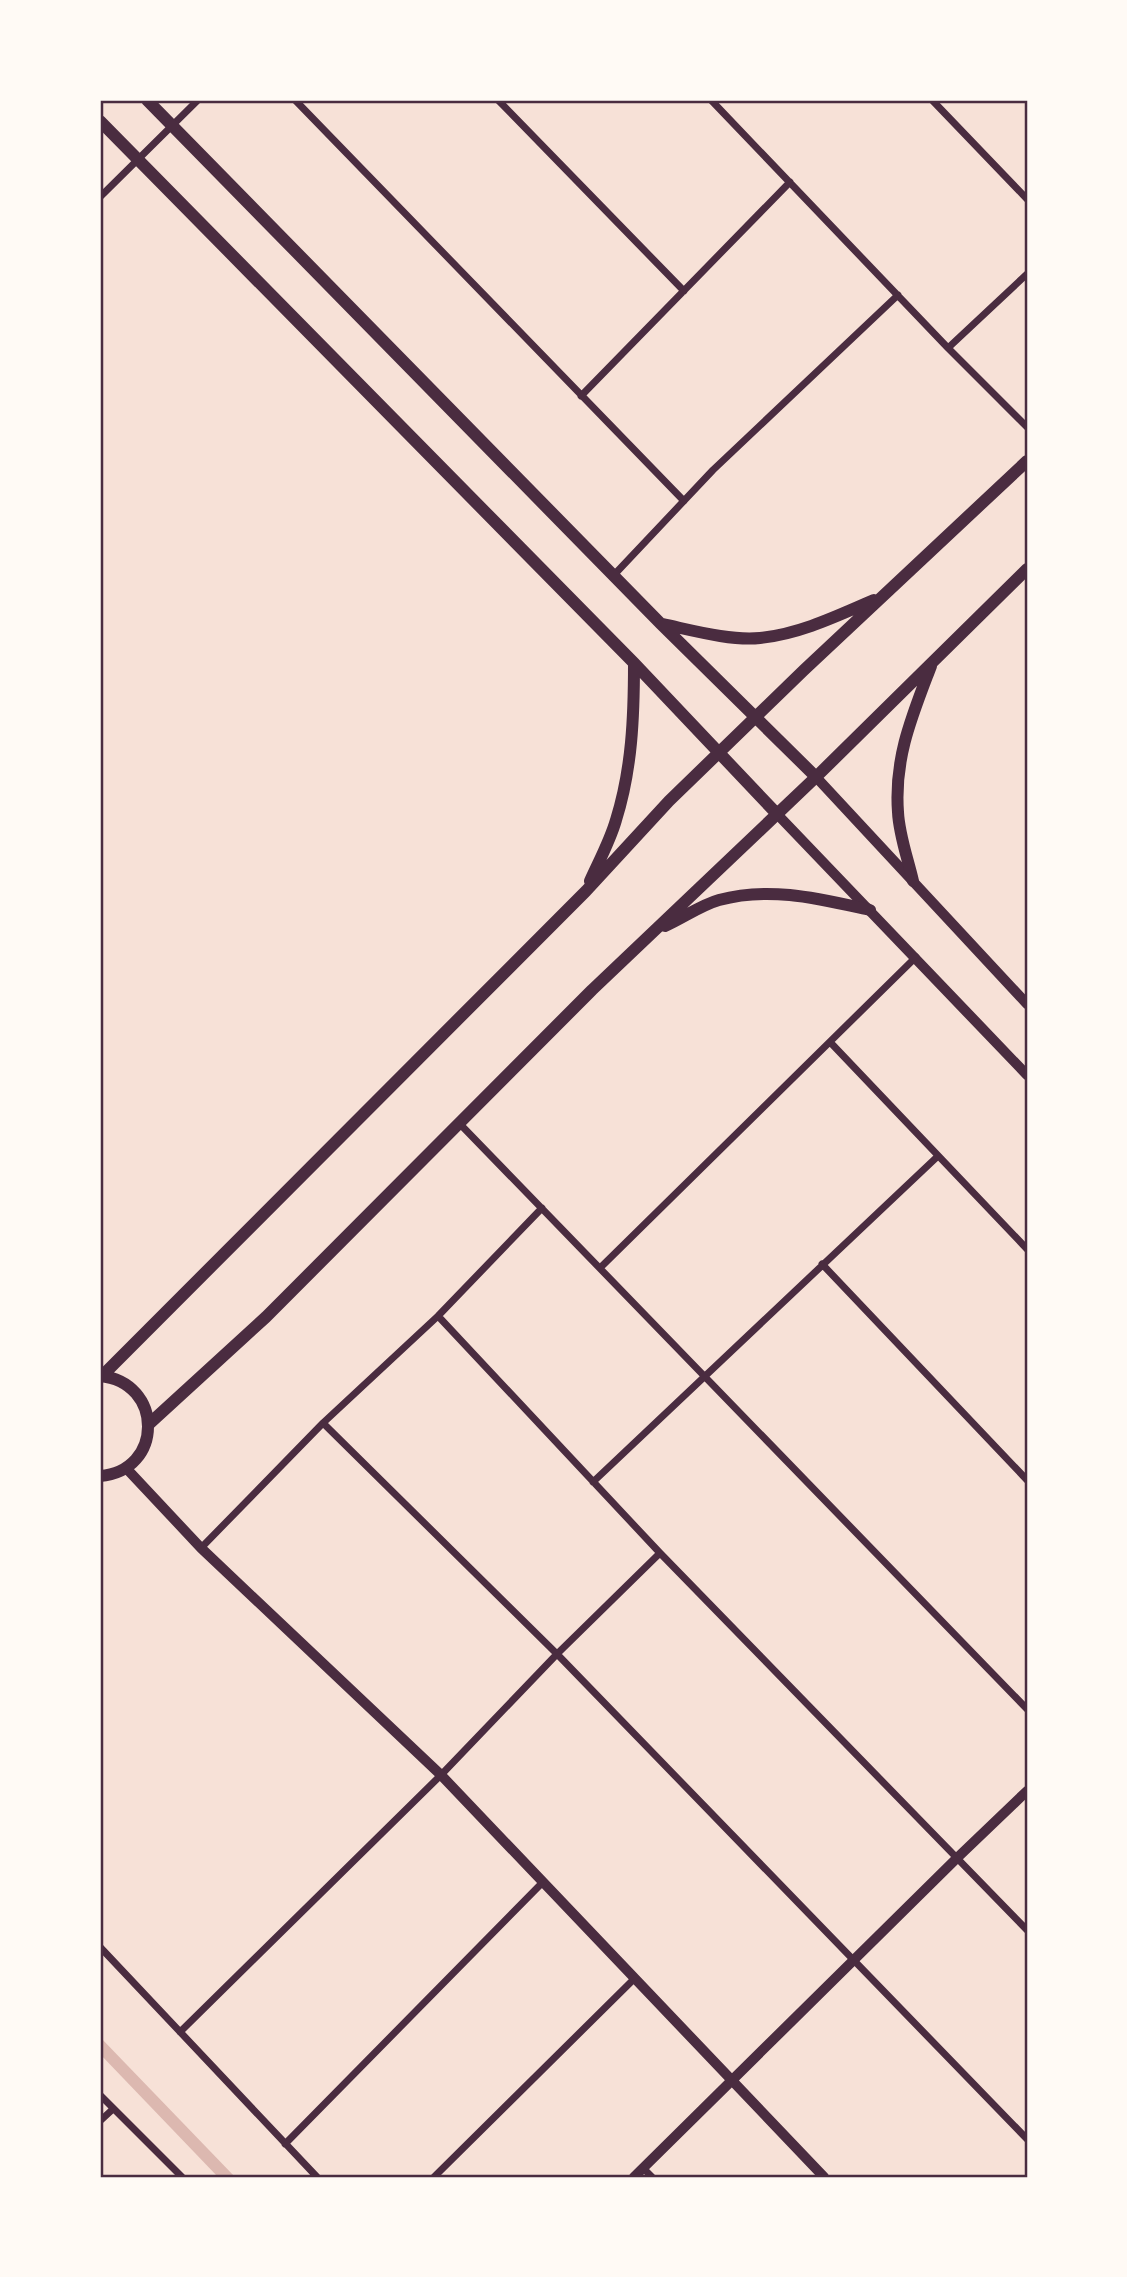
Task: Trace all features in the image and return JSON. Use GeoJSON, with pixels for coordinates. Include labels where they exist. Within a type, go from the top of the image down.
{"type":"FeatureCollection","features":[{"type":"Feature","properties":{"kind":"main road"},"geometry":{"type":"LineString","coordinates":[[147,100],[613,576],[816,777]]}},
{"type":"Feature","properties":{"kind":"main road"},"geometry":{"type":"LineString","coordinates":[[100,121],[634,663],[777,814]]}},
{"type":"Feature","properties":{"kind":"main road"},"geometry":{"type":"LineString","coordinates":[[101,1376],[586,891],[669,801],[1027,461]]}},
{"type":"Feature","properties":{"kind":"main road"},"geometry":{"type":"LineString","coordinates":[[149,1424],[266,1317],[652,932],[816,777],[1027,569]]}},
{"type":"Feature","properties":{"kind":"main road"},"geometry":{"type":"LineString","coordinates":[[661,624],[705,633],[758,638],[813,626],[884,596]]}},
{"type":"Feature","properties":{"kind":"main road"},"geometry":{"type":"LineString","coordinates":[[586,891],[616,821],[629,764],[634,717],[634,663]]}},
{"type":"Feature","properties":{"kind":"main road"},"geometry":{"type":"LineString","coordinates":[[913,881],[898,815],[897,769],[908,725],[932,663]]}},
{"type":"Feature","properties":{"kind":"main road"},"geometry":{"type":"LineString","coordinates":[[652,932],[718,901],[762,892],[816,898],[870,910]]}},
{"type":"Feature","properties":{"kind":"main road"},"geometry":{"type":"LineString","coordinates":[[100,1476],[126,1468],[138,1457],[146,1441],[149,1424],[146,1410],[134,1392],[117,1379],[101,1376]]}},
{"type":"Feature","properties":{"kind":"street"},"geometry":{"type":"LineString","coordinates":[[100,197],[198,100]]}},
{"type":"Feature","properties":{"kind":"street"},"geometry":{"type":"LineString","coordinates":[[295,100],[684,501]]}},
{"type":"Feature","properties":{"kind":"street"},"geometry":{"type":"LineString","coordinates":[[498,100],[684,291]]}},
{"type":"Feature","properties":{"kind":"street"},"geometry":{"type":"LineString","coordinates":[[711,100],[1027,427]]}},
{"type":"Feature","properties":{"kind":"street"},"geometry":{"type":"LineString","coordinates":[[932,100],[1027,199]]}},
{"type":"Feature","properties":{"kind":"street"},"geometry":{"type":"LineString","coordinates":[[582,396],[790,182]]}},
{"type":"Feature","properties":{"kind":"street"},"geometry":{"type":"LineString","coordinates":[[948,348],[1027,274]]}},
{"type":"Feature","properties":{"kind":"street"},"geometry":{"type":"LineString","coordinates":[[613,576],[749,435],[898,295]]}},
{"type":"Feature","properties":{"kind":"street"},"geometry":{"type":"LineString","coordinates":[[816,777],[1027,1004]]}},
{"type":"Feature","properties":{"kind":"street"},"geometry":{"type":"LineString","coordinates":[[777,814],[1027,1075]]}},
{"type":"Feature","properties":{"kind":"street"},"geometry":{"type":"LineString","coordinates":[[601,1266],[916,957]]}},
{"type":"Feature","properties":{"kind":"street"},"geometry":{"type":"LineString","coordinates":[[830,1042],[1027,1249]]}},
{"type":"Feature","properties":{"kind":"street"},"geometry":{"type":"LineString","coordinates":[[459,1123],[601,1266],[1027,1709]]}},
{"type":"Feature","properties":{"kind":"street"},"geometry":{"type":"LineString","coordinates":[[593,1482],[704,1374],[938,1156]]}},
{"type":"Feature","properties":{"kind":"street"},"geometry":{"type":"LineString","coordinates":[[201,1548],[323,1423],[438,1316],[542,1208]]}},
{"type":"Feature","properties":{"kind":"street"},"geometry":{"type":"LineString","coordinates":[[822,1264],[1027,1480]]}},
{"type":"Feature","properties":{"kind":"street"},"geometry":{"type":"LineString","coordinates":[[438,1316],[660,1553],[1027,1930]]}},
{"type":"Feature","properties":{"kind":"street"},"geometry":{"type":"LineString","coordinates":[[323,1423],[557,1654],[1027,2139]]}},
{"type":"Feature","properties":{"kind":"street"},"geometry":{"type":"LineString","coordinates":[[126,1468],[201,1548],[441,1774],[824,2177]]}},
{"type":"Feature","properties":{"kind":"street"},"geometry":{"type":"LineString","coordinates":[[180,2032],[660,1553]]}},
{"type":"Feature","properties":{"kind":"street"},"geometry":{"type":"LineString","coordinates":[[634,2177],[1027,1791]]}},
{"type":"Feature","properties":{"kind":"street"},"geometry":{"type":"LineString","coordinates":[[285,2144],[542,1882]]}},
{"type":"Feature","properties":{"kind":"street"},"geometry":{"type":"LineString","coordinates":[[100,1947],[317,2177]]}},
{"type":"Feature","properties":{"kind":"street"},"geometry":{"type":"LineString","coordinates":[[434,2177],[634,1979]]}},
{"type":"Feature","properties":{"kind":"street"},"geometry":{"type":"LineString","coordinates":[[100,2095],[182,2177]]}},
{"type":"Feature","properties":{"kind":"street"},"geometry":{"type":"LineString","coordinates":[[100,2121],[113,2109]]}},
{"type":"Feature","properties":{"kind":"street"},"geometry":{"type":"LineString","coordinates":[[643,2168],[652,2177]]}},
{"type":"Feature","properties":{"kind":"shaded area"},"geometry":{"type":"Polygon","coordinates":[[[100,2037],[235,2177],[218,2177],[100,2054],[100,2037]]]}}]}
